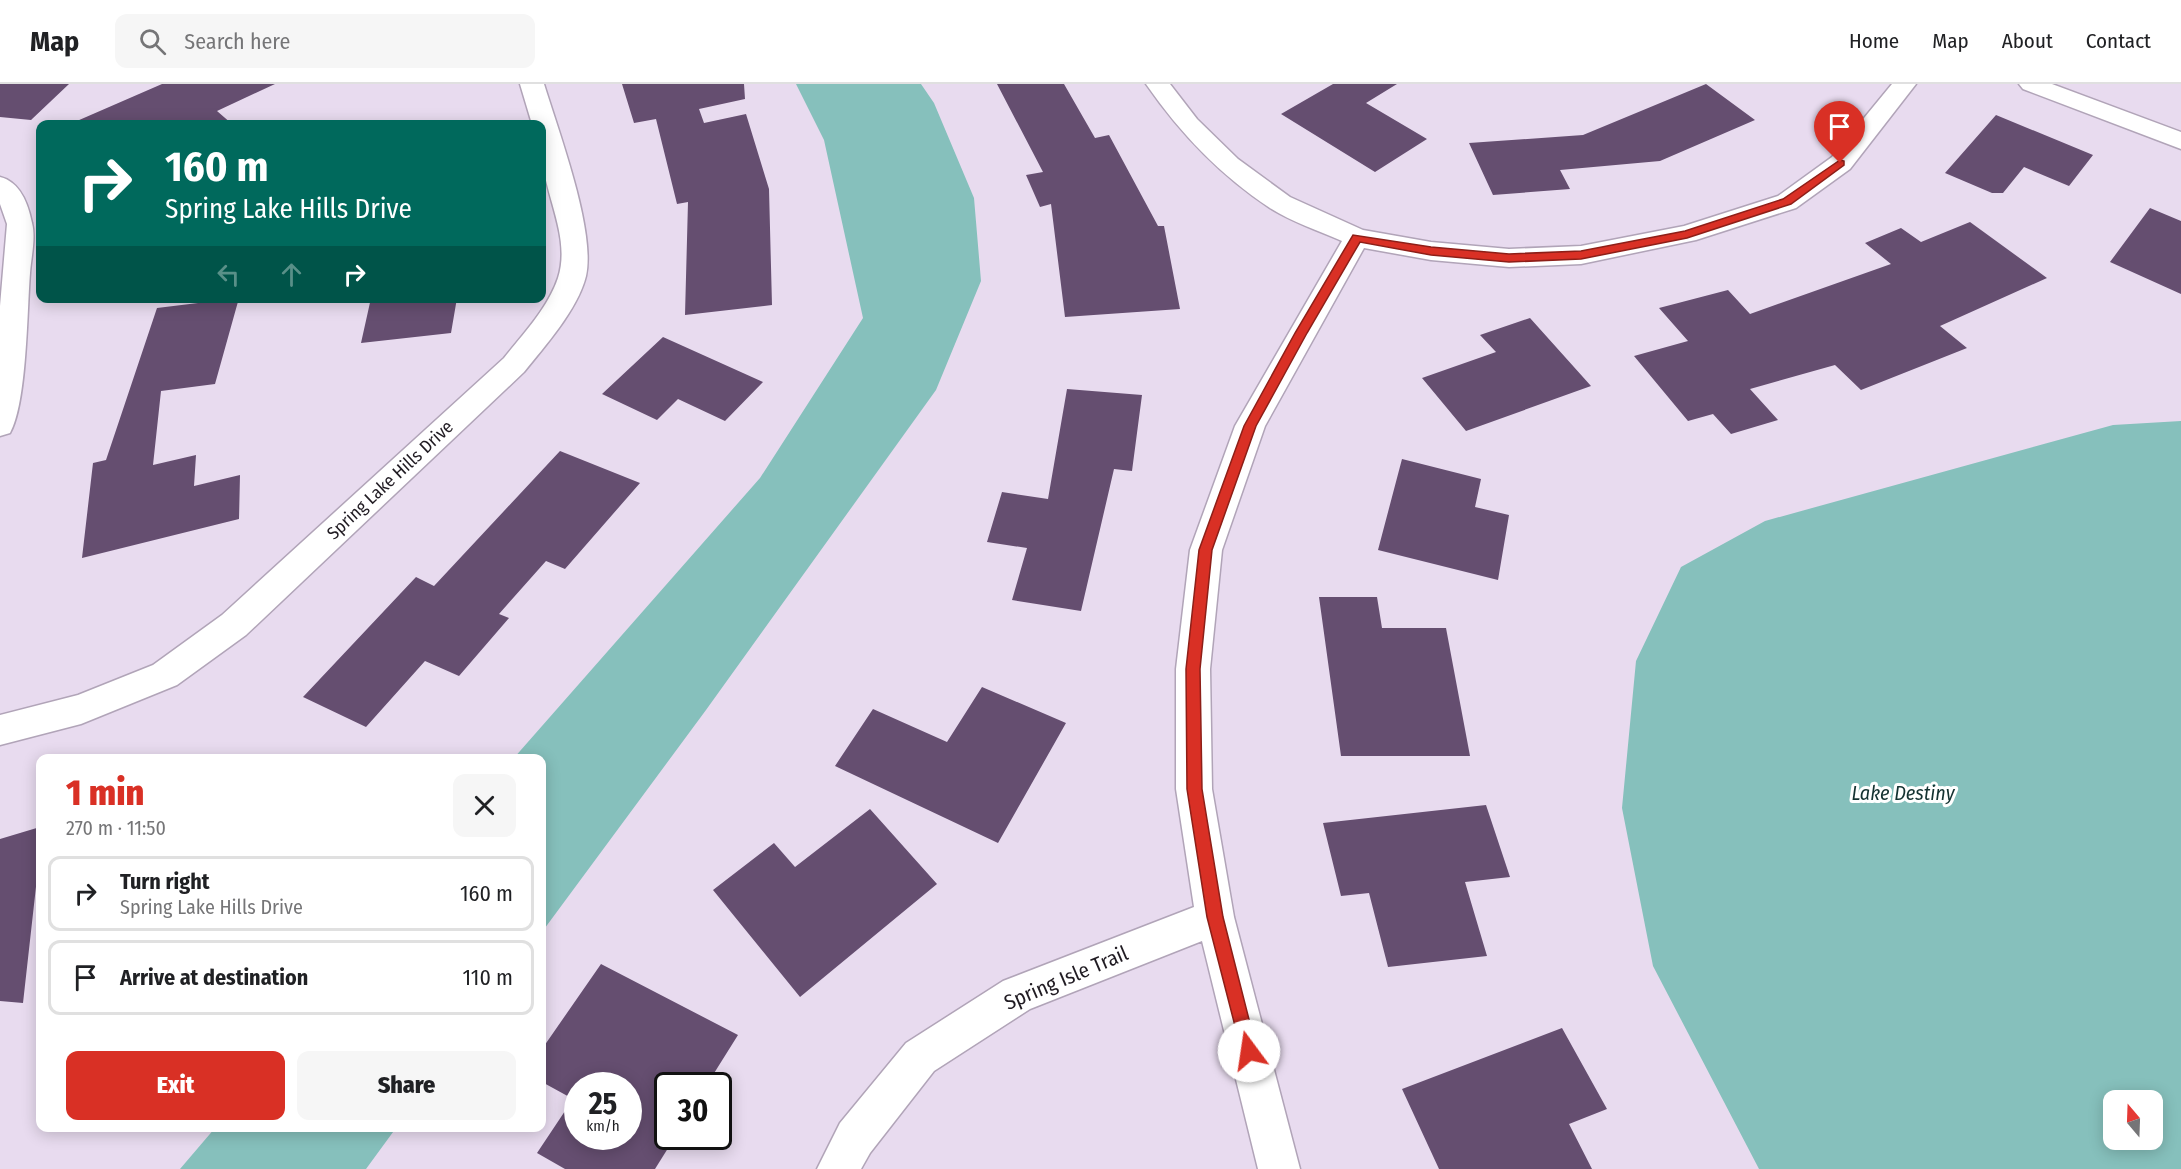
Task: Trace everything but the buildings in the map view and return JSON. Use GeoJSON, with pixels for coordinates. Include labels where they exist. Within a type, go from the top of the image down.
{"type":"FeatureCollection","features":[{"type":"Feature","properties":{"kind":"street","name":"Spring Lake Hills Drive"},"geometry":{"type":"LineString","coordinates":[[532,84],[542,120]]}},
{"type":"Feature","properties":{"kind":"street"},"geometry":{"type":"LineString","coordinates":[[1158,84],[1188,124],[1229,165],[1281,203],[1357,238],[1431,251],[1509,258],[1581,255],[1687,234],[1787,202],[1840,163],[1904,84]]}},
{"type":"Feature","properties":{"kind":"street"},"geometry":{"type":"LineString","coordinates":[[2031,84],[2181,141]]}},
{"type":"Feature","properties":{"kind":"street","name":"Spring Lake Hills Drive"},"geometry":{"type":"LineString","coordinates":[[0,730],[81,709],[165,675],[234,625],[514,365],[551,317],[573,275],[572,230],[546,135]]}},
{"type":"Feature","properties":{"kind":"street"},"geometry":{"type":"LineString","coordinates":[[0,185],[8,191],[20,224],[8,379],[0,426]]}},
{"type":"Feature","properties":{"kind":"street"},"geometry":{"type":"LineString","coordinates":[[1279,1169],[1215,917],[1194,789],[1193,669],[1206,550],[1250,426],[1357,238]]}},
{"type":"Feature","properties":{"kind":"street","name":"Spring Isle Trail"},"geometry":{"type":"LineString","coordinates":[[838,1169],[855,1138],[920,1057],[1017,995],[1215,917]]}},
{"type":"Feature","properties":{"kind":"water"},"geometry":{"type":"Polygon","coordinates":[[[796,84],[921,84],[934,103],[974,198],[981,281],[936,390],[706,710],[546,927],[546,754],[517,754],[760,478],[863,318],[824,140],[796,84]]]}},
{"type":"Feature","properties":{"kind":"water","name":"Lake Destiny"},"geometry":{"type":"Polygon","coordinates":[[[2181,421],[2181,1169],[1759,1169],[1653,966],[1622,808],[1636,661],[1681,567],[1765,521],[2113,425],[2181,421]]]}},
{"type":"Feature","properties":{"kind":"water"},"geometry":{"type":"Polygon","coordinates":[[[212,1132],[393,1132],[366,1169],[180,1169],[212,1132]]]}},
{"type":"Feature","properties":{"kind":"route"},"geometry":{"type":"LineString","coordinates":[[1249,1051],[1215,917],[1194,789],[1193,669],[1206,550],[1250,426],[1357,238],[1431,251],[1509,258],[1581,255],[1687,234],[1787,202],[1840,163]]}}]}
